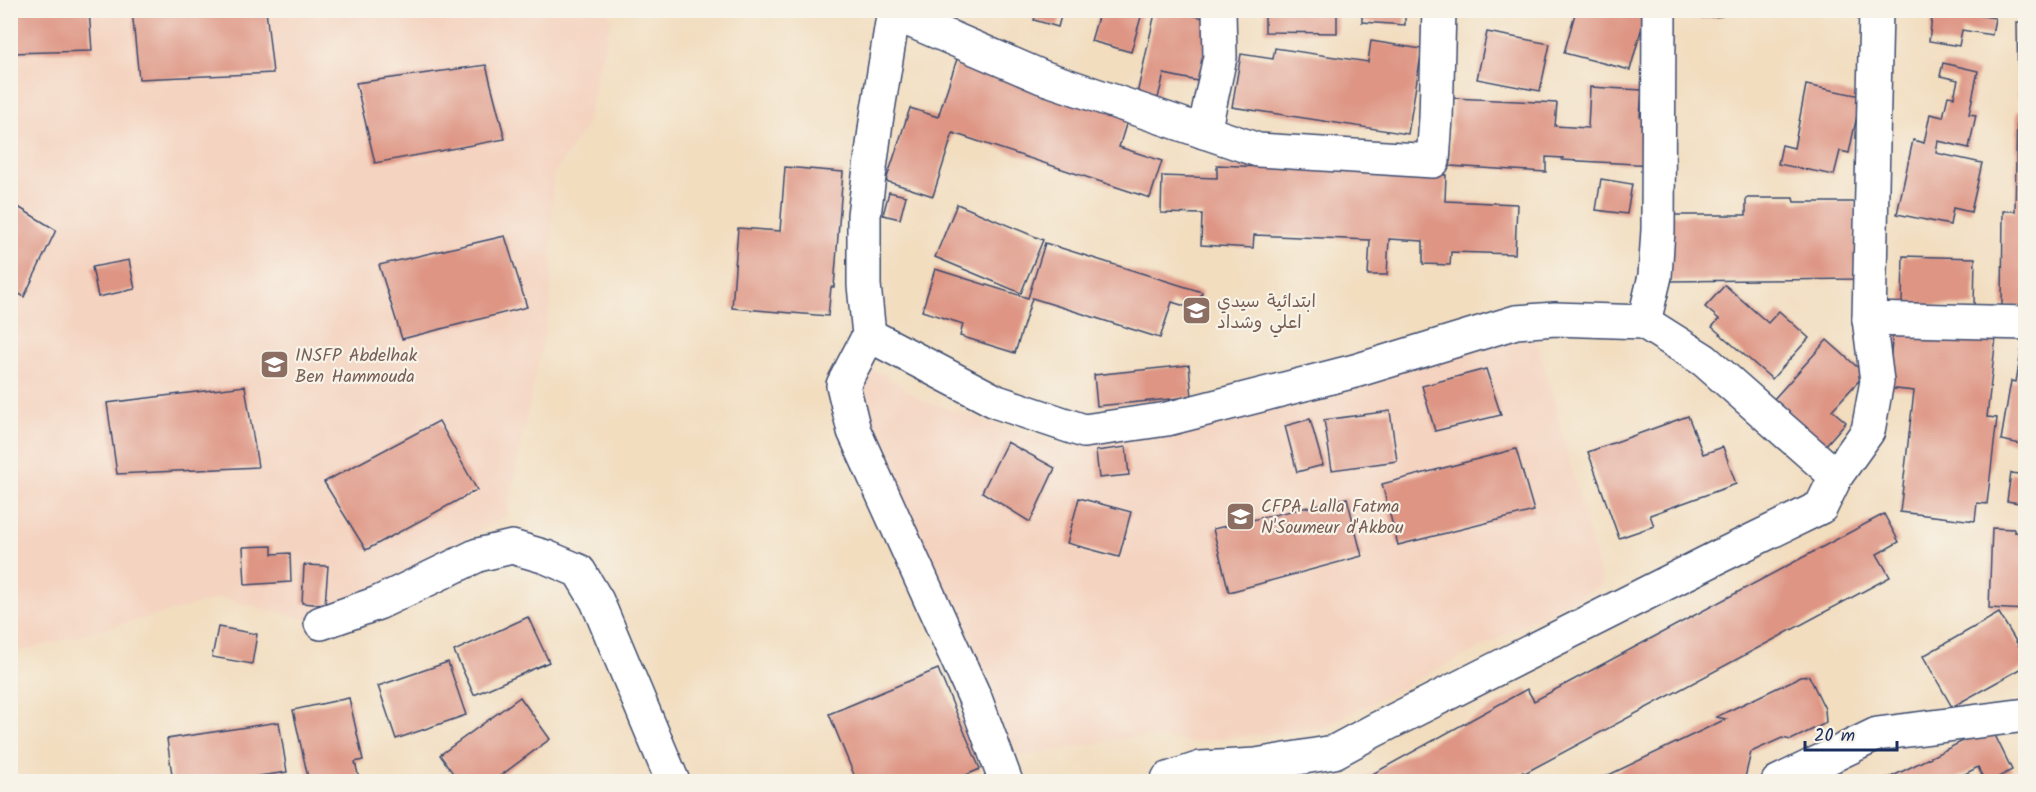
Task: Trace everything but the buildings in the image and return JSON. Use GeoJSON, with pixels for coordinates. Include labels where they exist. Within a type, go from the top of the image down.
{"type":"FeatureCollection","features":[{"type":"Feature","properties":{"kind":"street"},"geometry":{"type":"LineString","coordinates":[[1204,132],[1220,57],[1219,10]]}},
{"type":"Feature","properties":{"kind":"street"},"geometry":{"type":"LineString","coordinates":[[1006,782],[975,698],[854,431],[843,385],[869,335],[864,285],[864,215],[894,12],[1042,77],[1258,150],[1433,161],[1437,118],[1439,10]]}},
{"type":"Feature","properties":{"kind":"street"},"geometry":{"type":"LineString","coordinates":[[1644,322],[1655,276],[1658,230],[1659,10]]}},
{"type":"Feature","properties":{"kind":"street"},"geometry":{"type":"LineString","coordinates":[[1167,782],[1168,779],[1201,768],[1256,765],[1334,753],[1375,730],[1821,507],[1836,476],[1868,431],[1877,381],[1869,319],[1876,10]]}},
{"type":"Feature","properties":{"kind":"street"},"geometry":{"type":"LineString","coordinates":[[869,335],[997,402],[1084,431],[1167,419],[1355,371],[1516,322],[1555,319],[1644,322],[1704,360],[1836,476]]}},
{"type":"Feature","properties":{"kind":"street"},"geometry":{"type":"LineString","coordinates":[[1869,319],[2025,323]]}},
{"type":"Feature","properties":{"kind":"street"},"geometry":{"type":"LineString","coordinates":[[321,623],[378,603],[478,555],[512,547],[546,556],[579,571],[597,602],[673,782]]}},
{"type":"Feature","properties":{"kind":"street"},"geometry":{"type":"LineString","coordinates":[[1778,782],[1877,734],[2025,716]]}},
{"type":"Feature","properties":{"kind":"shaded area","name":"INSFP Abdelhak Ben Hammouda"},"geometry":{"type":"Polygon","coordinates":[[[602,10],[612,17],[585,127],[553,175],[551,303],[506,516],[321,623],[220,598],[11,654],[11,11],[602,10]]]}},
{"type":"Feature","properties":{"kind":"shaded area","name":"CFPA Lalla Fatma N'Soumeur d'Akbou"},"geometry":{"type":"Polygon","coordinates":[[[1532,321],[1603,585],[1322,728],[1193,742],[1141,736],[1012,758],[854,431],[862,367],[886,375],[921,400],[1071,447],[1532,321]]]}},
{"type":"Feature","properties":{"kind":"place","name":"ابتدائية سيدي اعلي وشداد"},"geometry":{"type":"Point","coordinates":[1196,311]}},
{"type":"Feature","properties":{"kind":"place","name":"INSFP Abdelhak Ben Hammouda"},"geometry":{"type":"Point","coordinates":[274,365]}},
{"type":"Feature","properties":{"kind":"place","name":"CFPA Lalla Fatma N'Soumeur d'Akbou"},"geometry":{"type":"Point","coordinates":[1240,516]}}]}
